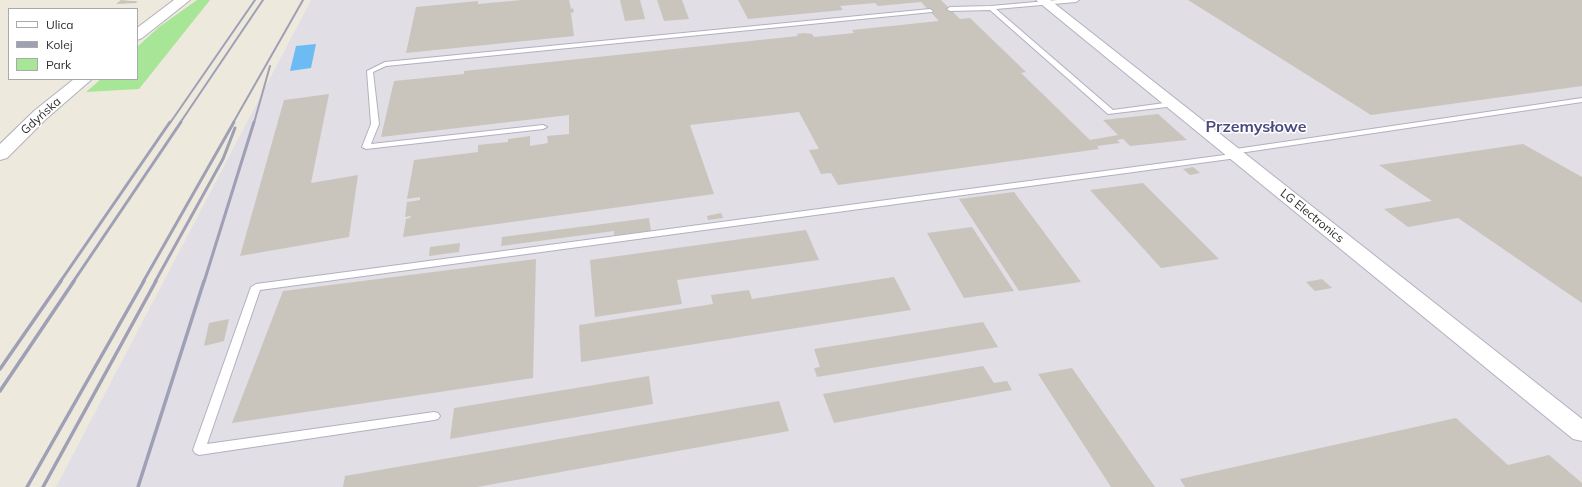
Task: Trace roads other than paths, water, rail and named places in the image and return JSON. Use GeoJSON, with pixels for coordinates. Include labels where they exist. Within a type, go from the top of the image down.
{"type":"FeatureCollection","features":[{"type":"Feature","properties":{"kind":"main road"},"geometry":{"type":"LineString","coordinates":[[138,34],[183,0]]}},
{"type":"Feature","properties":{"kind":"main road","name":"Gdyńska"},"geometry":{"type":"LineString","coordinates":[[0,154],[40,115],[83,80]]}},
{"type":"Feature","properties":{"kind":"street","name":"LG Electronics"},"geometry":{"type":"LineString","coordinates":[[1044,2],[1582,432]]}},
{"type":"Feature","properties":{"kind":"lane"},"geometry":{"type":"LineString","coordinates":[[950,9],[991,8],[1076,0]]}},
{"type":"Feature","properties":{"kind":"lane"},"geometry":{"type":"LineString","coordinates":[[991,8],[1111,112],[1172,104]]}},
{"type":"Feature","properties":{"kind":"lane"},"geometry":{"type":"LineString","coordinates":[[542,127],[366,147],[374,124],[370,70],[384,64],[930,11]]}},
{"type":"Feature","properties":{"kind":"lane"},"geometry":{"type":"LineString","coordinates":[[434,416],[199,450],[256,287],[1234,154],[1582,100]]}},
{"type":"Feature","properties":{"kind":"water"},"geometry":{"type":"Polygon","coordinates":[[[316,44],[311,68],[290,71],[296,46],[316,44]]]}},
{"type":"Feature","properties":{"kind":"railway"},"geometry":{"type":"LineString","coordinates":[[170,123],[255,0]]}},
{"type":"Feature","properties":{"kind":"railway"},"geometry":{"type":"LineString","coordinates":[[180,123],[263,0]]}},
{"type":"Feature","properties":{"kind":"railway"},"geometry":{"type":"LineString","coordinates":[[233,123],[303,0]]}},
{"type":"Feature","properties":{"kind":"railway"},"geometry":{"type":"LineString","coordinates":[[254,123],[270,66]]}},
{"type":"Feature","properties":{"kind":"railway"},"geometry":{"type":"LineString","coordinates":[[60,282],[170,122]]}},
{"type":"Feature","properties":{"kind":"railway"},"geometry":{"type":"LineString","coordinates":[[73,282],[181,122]]}},
{"type":"Feature","properties":{"kind":"railway"},"geometry":{"type":"LineString","coordinates":[[143,282],[234,122]]}},
{"type":"Feature","properties":{"kind":"railway"},"geometry":{"type":"LineString","coordinates":[[204,282],[254,122]]}},
{"type":"Feature","properties":{"kind":"railway"},"geometry":{"type":"LineString","coordinates":[[155,282],[223,159],[235,128]]}},
{"type":"Feature","properties":{"kind":"railway"},"geometry":{"type":"LineString","coordinates":[[0,369],[61,281]]}},
{"type":"Feature","properties":{"kind":"railway"},"geometry":{"type":"LineString","coordinates":[[0,391],[74,281]]}},
{"type":"Feature","properties":{"kind":"railway"},"geometry":{"type":"LineString","coordinates":[[27,487],[144,281]]}},
{"type":"Feature","properties":{"kind":"railway"},"geometry":{"type":"LineString","coordinates":[[43,487],[156,281]]}},
{"type":"Feature","properties":{"kind":"railway"},"geometry":{"type":"LineString","coordinates":[[138,487],[204,281]]}},
{"type":"Feature","properties":{"kind":"district","name":"Przemysłowe"},"geometry":{"type":"Point","coordinates":[1256,127]}}]}
